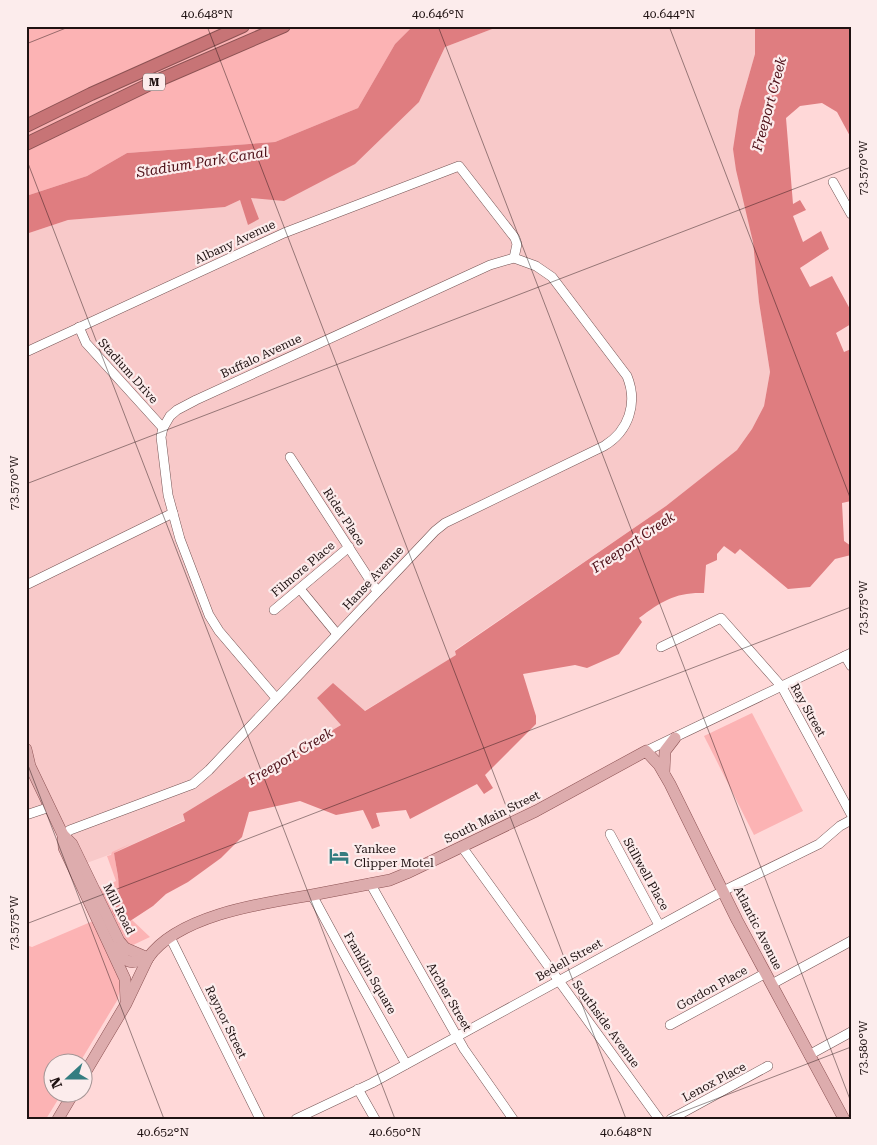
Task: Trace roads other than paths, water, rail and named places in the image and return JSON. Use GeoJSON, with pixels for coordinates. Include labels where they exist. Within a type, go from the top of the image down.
{"type":"FeatureCollection","features":[{"type":"Feature","properties":{"kind":"highway","name":"M"},"geometry":{"type":"LineString","coordinates":[[26,126],[91,94],[243,26]]}},
{"type":"Feature","properties":{"kind":"highway","name":"M"},"geometry":{"type":"LineString","coordinates":[[26,144],[152,83],[284,26]]}},
{"type":"Feature","properties":{"kind":"main road"},"geometry":{"type":"LineString","coordinates":[[664,773],[665,751],[675,738]]}},
{"type":"Feature","properties":{"kind":"main road","name":"Mill Road"},"geometry":{"type":"LineString","coordinates":[[26,749],[28,764],[63,835],[72,844],[119,941],[125,948],[148,958]]}},
{"type":"Feature","properties":{"kind":"main road","name":"Atlantic Avenue"},"geometry":{"type":"LineString","coordinates":[[646,751],[664,773],[766,974],[844,1119]]}},
{"type":"Feature","properties":{"kind":"main road","name":"South Main Street"},"geometry":{"type":"LineString","coordinates":[[92,1061],[126,1004],[148,958],[152,952],[170,937],[192,925],[239,909],[390,880],[407,874],[536,811],[646,751]]}},
{"type":"Feature","properties":{"kind":"main road","name":"Mill Road"},"geometry":{"type":"LineString","coordinates":[[63,835],[64,848],[104,931],[121,956],[126,960],[137,962],[148,958]]}},
{"type":"Feature","properties":{"kind":"main road","name":"Mill Road"},"geometry":{"type":"LineString","coordinates":[[104,931],[107,944],[125,979],[126,1004]]}},
{"type":"Feature","properties":{"kind":"main road"},"geometry":{"type":"LineString","coordinates":[[58,1119],[68,1102]]}},
{"type":"Feature","properties":{"kind":"street","name":"Albany Avenue"},"geometry":{"type":"LineString","coordinates":[[26,352],[284,233],[459,166],[515,238],[517,244],[514,258]]}},
{"type":"Feature","properties":{"kind":"street"},"geometry":{"type":"LineString","coordinates":[[833,182],[851,214]]}},
{"type":"Feature","properties":{"kind":"street","name":"Hanse Avenue"},"geometry":{"type":"LineString","coordinates":[[63,835],[70,830],[193,784],[424,542],[446,523],[604,446],[617,436],[629,418],[632,404],[630,383],[620,365],[552,277],[536,266],[514,258]]}},
{"type":"Feature","properties":{"kind":"street","name":"Buffalo Avenue"},"geometry":{"type":"LineString","coordinates":[[163,428],[170,416],[177,410],[196,400],[490,265],[514,258]]}},
{"type":"Feature","properties":{"kind":"street","name":"Stadium Drive"},"geometry":{"type":"LineString","coordinates":[[79,327],[86,343],[163,428]]}},
{"type":"Feature","properties":{"kind":"street"},"geometry":{"type":"LineString","coordinates":[[163,428],[161,437],[168,495],[184,548],[209,616],[219,631],[276,698]]}},
{"type":"Feature","properties":{"kind":"street","name":"Rider Place"},"geometry":{"type":"LineString","coordinates":[[290,456],[377,592]]}},
{"type":"Feature","properties":{"kind":"street"},"geometry":{"type":"LineString","coordinates":[[26,585],[173,513]]}},
{"type":"Feature","properties":{"kind":"street","name":"Filmore Place"},"geometry":{"type":"LineString","coordinates":[[274,610],[349,547]]}},
{"type":"Feature","properties":{"kind":"street"},"geometry":{"type":"LineString","coordinates":[[300,589],[338,634]]}},
{"type":"Feature","properties":{"kind":"street","name":"Ray Street"},"geometry":{"type":"LineString","coordinates":[[661,647],[721,618],[782,686],[851,814]]}},
{"type":"Feature","properties":{"kind":"street"},"geometry":{"type":"LineString","coordinates":[[848,654],[851,666]]}},
{"type":"Feature","properties":{"kind":"street","name":"South Main Street"},"geometry":{"type":"LineString","coordinates":[[646,751],[848,654]]}},
{"type":"Feature","properties":{"kind":"street"},"geometry":{"type":"LineString","coordinates":[[26,815],[50,807]]}},
{"type":"Feature","properties":{"kind":"street","name":"Bedell Street"},"geometry":{"type":"LineString","coordinates":[[296,1119],[406,1064],[723,891],[819,844],[840,826],[851,820]]}},
{"type":"Feature","properties":{"kind":"street","name":"Stillwell Place"},"geometry":{"type":"LineString","coordinates":[[610,834],[660,925]]}},
{"type":"Feature","properties":{"kind":"street","name":"Southside Avenue"},"geometry":{"type":"LineString","coordinates":[[462,847],[659,1119]]}},
{"type":"Feature","properties":{"kind":"street","name":"Archer Street"},"geometry":{"type":"LineString","coordinates":[[370,884],[464,1049],[509,1118]]}},
{"type":"Feature","properties":{"kind":"street","name":"Franklin Square"},"geometry":{"type":"LineString","coordinates":[[312,895],[406,1064]]}},
{"type":"Feature","properties":{"kind":"street","name":"Raynor Street"},"geometry":{"type":"LineString","coordinates":[[170,937],[260,1119]]}},
{"type":"Feature","properties":{"kind":"street"},"geometry":{"type":"LineString","coordinates":[[772,984],[851,941]]}},
{"type":"Feature","properties":{"kind":"street","name":"Gordon Place"},"geometry":{"type":"LineString","coordinates":[[670,1025],[766,974]]}},
{"type":"Feature","properties":{"kind":"street"},"geometry":{"type":"LineString","coordinates":[[809,1055],[851,1032]]}},
{"type":"Feature","properties":{"kind":"street","name":"Lenox Place"},"geometry":{"type":"LineString","coordinates":[[671,1119],[768,1066]]}},
{"type":"Feature","properties":{"kind":"street"},"geometry":{"type":"LineString","coordinates":[[358,1089],[375,1119]]}},
{"type":"Feature","properties":{"kind":"water","name":"Stadium Park Canal"},"geometry":{"type":"Polygon","coordinates":[[[413,26],[500,26],[445,47],[419,102],[355,164],[284,201],[251,198],[259,219],[248,225],[240,200],[225,207],[68,220],[26,234],[26,196],[87,176],[127,153],[275,142],[358,108],[395,44],[413,26]]]}},
{"type":"Feature","properties":{"kind":"water","name":"Freeport Creek"},"geometry":{"type":"Polygon","coordinates":[[[755,26],[851,26],[851,138],[837,112],[822,103],[800,106],[786,118],[793,204],[800,200],[806,210],[793,216],[803,242],[821,231],[829,249],[800,268],[810,287],[832,276],[851,311],[851,324],[836,333],[844,352],[851,349],[851,501],[842,503],[844,541],[851,546],[851,555],[835,559],[810,587],[788,589],[740,549],[735,554],[724,546],[717,554],[717,560],[706,565],[704,593],[677,596],[662,602],[647,612],[639,618],[642,622],[619,654],[587,668],[575,665],[523,674],[536,716],[536,724],[485,775],[493,788],[484,794],[477,784],[410,819],[406,810],[376,813],[380,826],[372,829],[363,810],[336,815],[300,801],[249,812],[242,837],[221,858],[188,882],[166,894],[153,906],[124,925],[119,917],[115,917],[112,911],[119,889],[114,853],[185,821],[183,814],[255,770],[259,774],[341,725],[317,698],[333,683],[365,711],[456,655],[455,651],[666,506],[737,450],[752,429],[764,406],[770,372],[759,302],[753,242],[733,149],[739,110],[755,54],[755,26]]]}},
{"type":"Feature","properties":{"kind":"place","name":"Yankee Clipper Motel"},"geometry":{"type":"Point","coordinates":[339,856]}}]}
